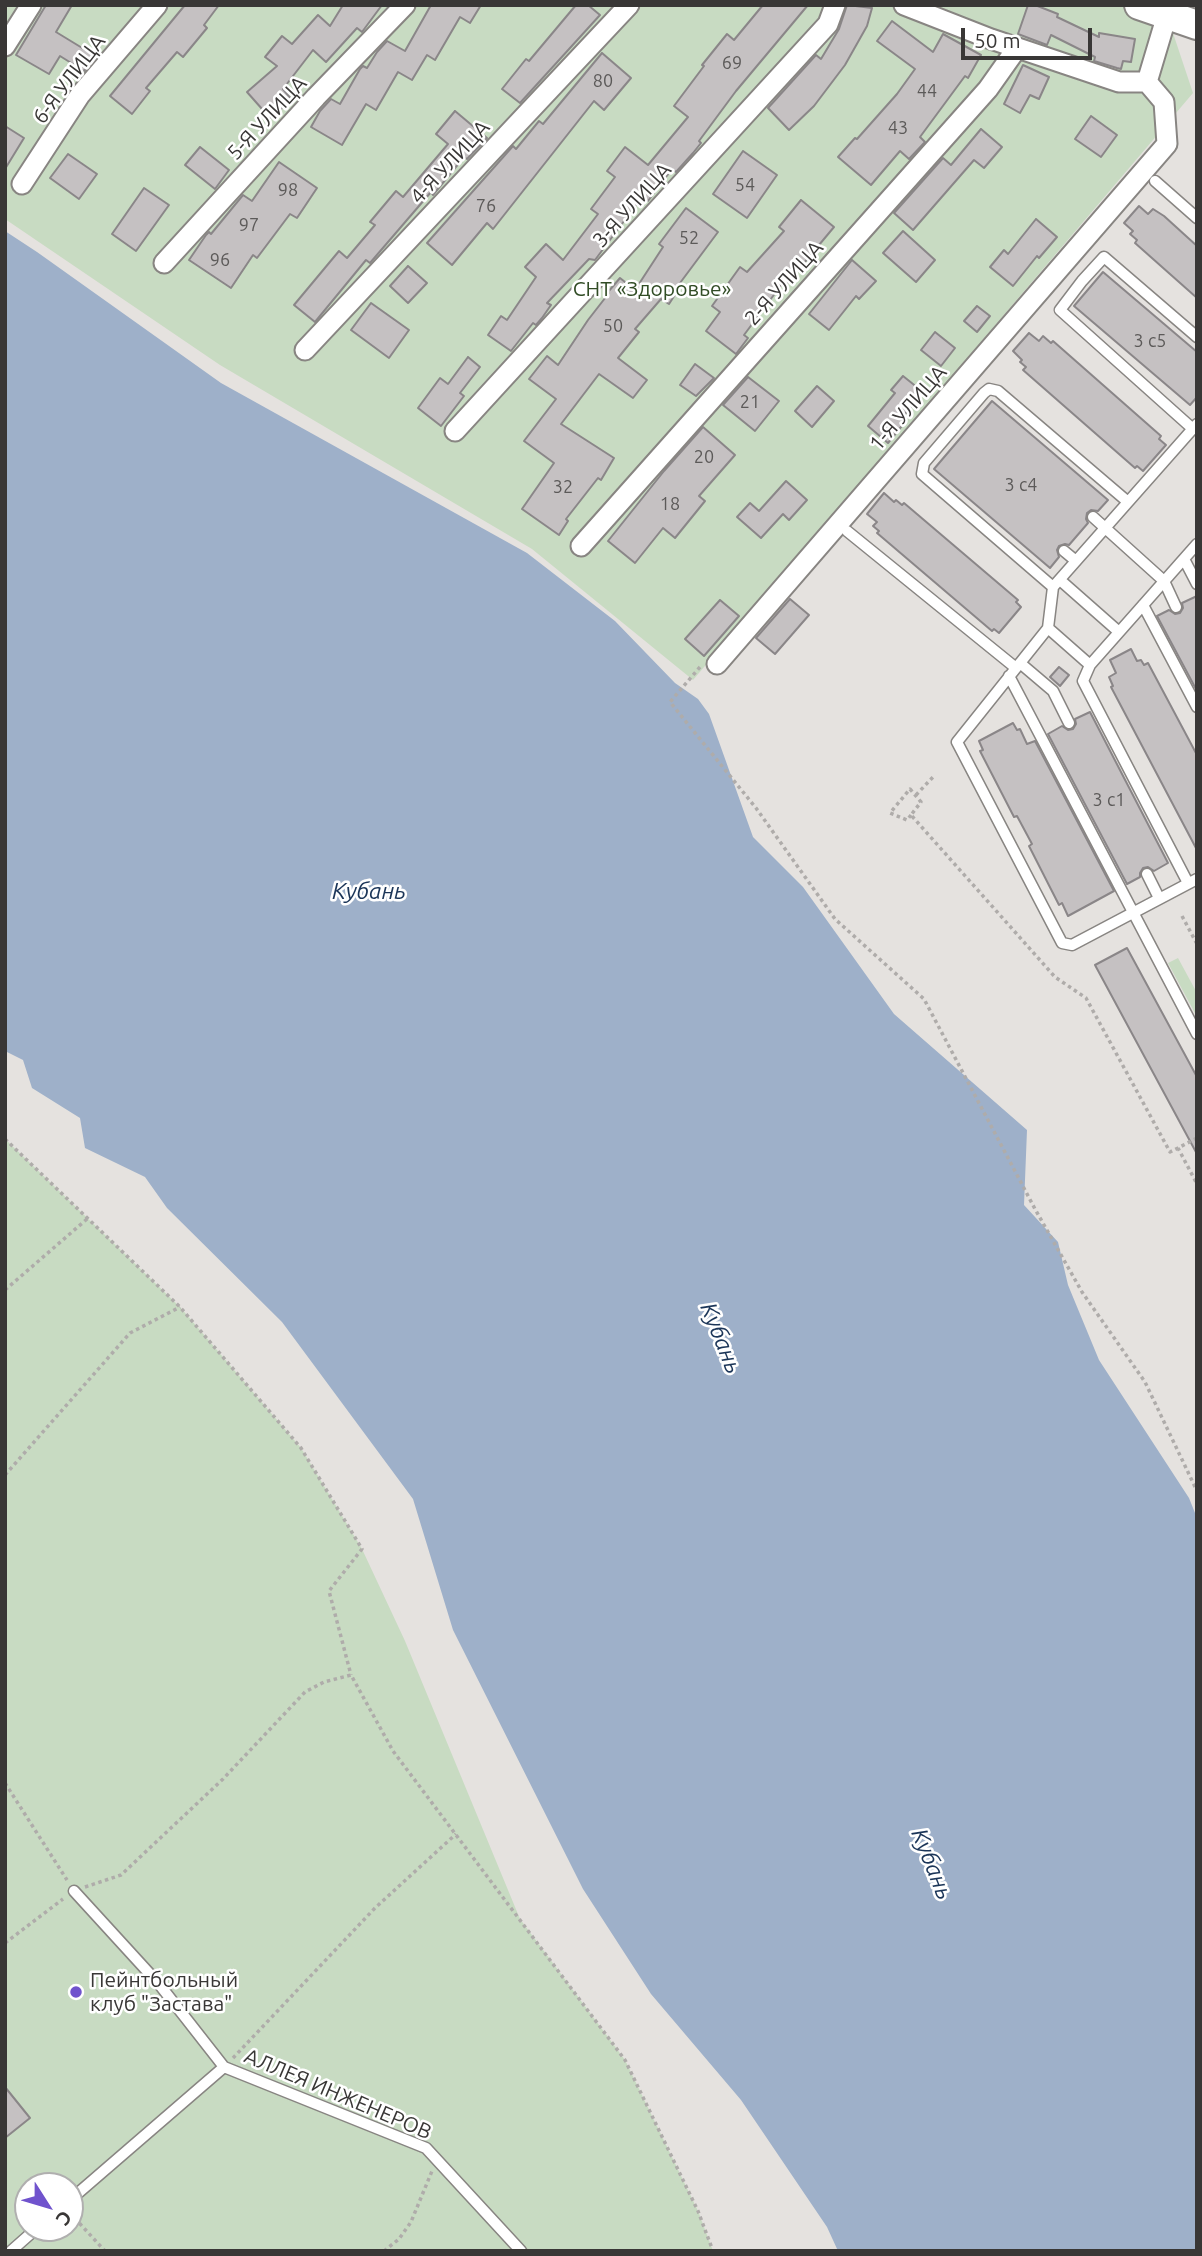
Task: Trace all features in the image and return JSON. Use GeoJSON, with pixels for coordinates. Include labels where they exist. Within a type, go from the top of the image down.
{"type":"FeatureCollection","features":[{"type":"Feature","properties":{"kind":"street"},"geometry":{"type":"LineString","coordinates":[[5,46],[31,5]]}},
{"type":"Feature","properties":{"kind":"street","name":"6-Я УЛИЦА"},"geometry":{"type":"LineString","coordinates":[[22,184],[80,94],[157,5]]}},
{"type":"Feature","properties":{"kind":"street","name":"5-Я УЛИЦА"},"geometry":{"type":"LineString","coordinates":[[164,263],[316,97],[405,5]]}},
{"type":"Feature","properties":{"kind":"street","name":"4-Я УЛИЦА"},"geometry":{"type":"LineString","coordinates":[[305,350],[629,5]]}},
{"type":"Feature","properties":{"kind":"street","name":"3-Я УЛИЦА"},"geometry":{"type":"LineString","coordinates":[[455,431],[828,24],[835,5]]}},
{"type":"Feature","properties":{"kind":"street"},"geometry":{"type":"LineString","coordinates":[[904,5],[1017,48],[1119,82],[1147,82],[1167,15]]}},
{"type":"Feature","properties":{"kind":"street"},"geometry":{"type":"LineString","coordinates":[[1139,5],[1197,25]]}},
{"type":"Feature","properties":{"kind":"street","name":"2-Я УЛИЦА"},"geometry":{"type":"LineString","coordinates":[[581,546],[988,89],[1017,48]]}},
{"type":"Feature","properties":{"kind":"street","name":"1-Я УЛИЦА"},"geometry":{"type":"LineString","coordinates":[[711,662],[1167,144],[1164,102],[1147,82]]}},
{"type":"Feature","properties":{"kind":"lane"},"geometry":{"type":"LineString","coordinates":[[1155,181],[1197,218]]}},
{"type":"Feature","properties":{"kind":"lane"},"geometry":{"type":"LineString","coordinates":[[1197,337],[1104,257],[1060,310],[1195,426],[1057,583],[1048,628],[957,742],[1058,940],[1067,946],[1193,881],[1083,681],[1090,665],[1197,544]]}},
{"type":"Feature","properties":{"kind":"lane"},"geometry":{"type":"LineString","coordinates":[[1119,632],[922,474],[924,463],[989,388],[998,391],[1128,502]]}},
{"type":"Feature","properties":{"kind":"lane"},"geometry":{"type":"LineString","coordinates":[[1093,517],[1164,581],[1176,607]]}},
{"type":"Feature","properties":{"kind":"lane"},"geometry":{"type":"LineString","coordinates":[[847,531],[1015,669],[1053,691],[1069,723]]}},
{"type":"Feature","properties":{"kind":"lane"},"geometry":{"type":"LineString","coordinates":[[1064,551],[1076,561]]}},
{"type":"Feature","properties":{"kind":"lane"},"geometry":{"type":"LineString","coordinates":[[1184,559],[1197,584]]}},
{"type":"Feature","properties":{"kind":"lane"},"geometry":{"type":"LineString","coordinates":[[1143,605],[1197,707]]}},
{"type":"Feature","properties":{"kind":"lane"},"geometry":{"type":"LineString","coordinates":[[1048,628],[1090,665]]}},
{"type":"Feature","properties":{"kind":"lane"},"geometry":{"type":"LineString","coordinates":[[1015,669],[1131,913],[1197,1034]]}},
{"type":"Feature","properties":{"kind":"lane"},"geometry":{"type":"LineString","coordinates":[[1147,874],[1159,898]]}},
{"type":"Feature","properties":{"kind":"lane"},"geometry":{"type":"LineString","coordinates":[[74,1891],[159,1984],[224,2067],[84,2188]]}},
{"type":"Feature","properties":{"kind":"lane","name":"АЛЛЕЯ ИНЖЕНЕРОВ"},"geometry":{"type":"LineString","coordinates":[[224,2067],[426,2148],[521,2251]]}},
{"type":"Feature","properties":{"kind":"path"},"geometry":{"type":"LineString","coordinates":[[711,662],[670,702],[756,808],[835,919],[924,999],[1082,1292],[1145,1382],[1197,1491]]}},
{"type":"Feature","properties":{"kind":"path"},"geometry":{"type":"LineString","coordinates":[[916,795],[933,777]]}},
{"type":"Feature","properties":{"kind":"path"},"geometry":{"type":"LineString","coordinates":[[910,789],[921,802],[911,815],[907,820],[890,813],[910,789]]}},
{"type":"Feature","properties":{"kind":"path"},"geometry":{"type":"LineString","coordinates":[[911,815],[1055,977],[1086,998],[1170,1152],[1197,1138]]}},
{"type":"Feature","properties":{"kind":"path"},"geometry":{"type":"LineString","coordinates":[[1182,916],[1197,944]]}},
{"type":"Feature","properties":{"kind":"path"},"geometry":{"type":"LineString","coordinates":[[5,1139],[180,1307],[301,1448],[362,1549],[329,1591],[351,1675],[393,1751],[625,2060],[698,2211],[713,2251]]}},
{"type":"Feature","properties":{"kind":"path"},"geometry":{"type":"LineString","coordinates":[[1178,1148],[1197,1184]]}},
{"type":"Feature","properties":{"kind":"path"},"geometry":{"type":"LineString","coordinates":[[5,1290],[87,1220]]}},
{"type":"Feature","properties":{"kind":"path"},"geometry":{"type":"LineString","coordinates":[[5,1475],[130,1333],[180,1307]]}},
{"type":"Feature","properties":{"kind":"path"},"geometry":{"type":"LineString","coordinates":[[5,1943],[74,1891],[121,1875],[223,1779],[305,1692],[324,1682],[351,1675]]}},
{"type":"Feature","properties":{"kind":"path"},"geometry":{"type":"LineString","coordinates":[[5,1783],[74,1891]]}},
{"type":"Feature","properties":{"kind":"path"},"geometry":{"type":"LineString","coordinates":[[224,2067],[375,1908],[456,1834]]}},
{"type":"Feature","properties":{"kind":"path"},"geometry":{"type":"LineString","coordinates":[[384,2251],[399,2239],[411,2222],[437,2159]]}},
{"type":"Feature","properties":{"kind":"path"},"geometry":{"type":"LineString","coordinates":[[84,2228],[105,2251]]}},
{"type":"Feature","properties":{"kind":"green space","name":"СНТ «Здоровье»"},"geometry":{"type":"Polygon","coordinates":[[[5,5],[1139,5],[1167,15],[1193,93],[693,680],[532,549],[220,365],[5,219],[5,5]]]}},
{"type":"Feature","properties":{"kind":"green space"},"geometry":{"type":"Polygon","coordinates":[[[1178,958],[1197,993],[1197,1017],[1168,963],[1178,958]]]}},
{"type":"Feature","properties":{"kind":"green space"},"geometry":{"type":"Polygon","coordinates":[[[5,1139],[180,1307],[301,1448],[362,1549],[405,1641],[520,1919],[625,2060],[698,2211],[713,2251],[5,2251],[5,1139]]]}},
{"type":"Feature","properties":{"kind":"water","name":"Кубань"},"geometry":{"type":"Polygon","coordinates":[[[5,231],[221,383],[527,553],[615,621],[675,683],[698,699],[709,714],[753,837],[803,887],[894,1014],[1027,1130],[1024,1205],[1058,1242],[1068,1285],[1099,1360],[1189,1498],[1197,1518],[1197,2251],[838,2251],[827,2227],[741,2100],[651,1994],[583,1889],[453,1630],[413,1499],[282,1322],[167,1208],[145,1177],[85,1148],[80,1118],[32,1088],[23,1060],[5,1051],[5,231]]]}},
{"type":"Feature","properties":{"kind":"building"},"geometry":{"type":"Polygon","coordinates":[[[46,5],[72,5],[56,32],[97,57],[84,71],[60,56],[49,74],[16,55],[46,5]]]}},
{"type":"Feature","properties":{"kind":"building"},"geometry":{"type":"Polygon","coordinates":[[[185,5],[219,5],[204,25],[207,28],[183,57],[177,52],[146,88],[150,91],[132,114],[110,96],[185,5]]]}},
{"type":"Feature","properties":{"kind":"building"},"geometry":{"type":"Polygon","coordinates":[[[343,5],[382,5],[362,32],[357,28],[326,62],[313,50],[283,89],[292,100],[270,118],[247,92],[277,66],[265,57],[282,36],[292,44],[318,15],[330,26],[343,5]]]}},
{"type":"Feature","properties":{"kind":"building"},"geometry":{"type":"Polygon","coordinates":[[[431,5],[481,5],[470,23],[460,17],[435,60],[427,55],[412,80],[398,72],[376,110],[366,104],[342,145],[311,127],[331,99],[340,104],[360,69],[363,66],[367,68],[387,41],[405,51],[431,5]]]}},
{"type":"Feature","properties":{"kind":"building"},"geometry":{"type":"Polygon","coordinates":[[[576,5],[588,5],[600,15],[520,103],[502,89],[576,5]]]}},
{"type":"Feature","properties":{"kind":"building"},"geometry":{"type":"Polygon","coordinates":[[[763,5],[808,5],[736,91],[693,153],[676,172],[672,169],[648,201],[642,197],[595,260],[589,259],[547,303],[551,305],[542,318],[536,325],[533,323],[511,351],[488,335],[501,316],[507,320],[536,277],[525,267],[546,244],[563,260],[598,214],[591,209],[615,177],[607,171],[625,147],[648,165],[688,117],[674,106],[704,66],[702,65],[727,34],[734,40],[763,5]]]}},
{"type":"Feature","properties":{"kind":"building"},"geometry":{"type":"Polygon","coordinates":[[[847,5],[872,8],[867,26],[845,65],[814,106],[789,130],[768,108],[816,55],[821,59],[839,29],[847,5]]]}},
{"type":"Feature","properties":{"kind":"building"},"geometry":{"type":"Polygon","coordinates":[[[1028,5],[1058,14],[1057,17],[1099,37],[1099,33],[1135,39],[1131,62],[1123,61],[1121,69],[1094,61],[1095,57],[1051,35],[1047,45],[1018,34],[1028,5]]]}},
{"type":"Feature","properties":{"kind":"building"},"geometry":{"type":"Polygon","coordinates":[[[892,21],[933,52],[943,34],[981,55],[968,78],[965,76],[920,137],[925,142],[909,159],[900,151],[871,185],[838,157],[897,94],[915,69],[877,41],[892,21]]]}},
{"type":"Feature","properties":{"kind":"building"},"geometry":{"type":"Polygon","coordinates":[[[602,53],[631,78],[604,110],[594,101],[493,229],[487,223],[452,265],[427,243],[513,146],[516,149],[539,121],[543,124],[602,53]]]}},
{"type":"Feature","properties":{"kind":"building"},"geometry":{"type":"Polygon","coordinates":[[[1023,65],[1049,77],[1039,99],[1030,95],[1020,113],[1004,104],[1023,65]]]}},
{"type":"Feature","properties":{"kind":"building"},"geometry":{"type":"Polygon","coordinates":[[[455,111],[487,138],[467,159],[464,157],[433,195],[431,192],[370,263],[366,260],[315,322],[294,305],[339,251],[347,258],[375,225],[370,222],[396,191],[403,197],[448,144],[436,134],[455,111]]]}},
{"type":"Feature","properties":{"kind":"building"},"geometry":{"type":"Polygon","coordinates":[[[1091,116],[1117,135],[1101,157],[1075,139],[1091,116]]]}},
{"type":"Feature","properties":{"kind":"building"},"geometry":{"type":"Polygon","coordinates":[[[5,126],[24,138],[5,169],[5,126]]]}},
{"type":"Feature","properties":{"kind":"building"},"geometry":{"type":"Polygon","coordinates":[[[981,129],[1002,147],[984,168],[974,160],[913,230],[894,213],[943,158],[951,165],[981,129]]]}},
{"type":"Feature","properties":{"kind":"building"},"geometry":{"type":"Polygon","coordinates":[[[200,147],[229,170],[215,189],[185,165],[200,147]]]}},
{"type":"Feature","properties":{"kind":"building"},"geometry":{"type":"Polygon","coordinates":[[[743,151],[777,175],[747,218],[713,194],[743,151]]]}},
{"type":"Feature","properties":{"kind":"building"},"geometry":{"type":"Polygon","coordinates":[[[68,154],[97,174],[79,199],[50,178],[68,154]]]}},
{"type":"Feature","properties":{"kind":"building"},"geometry":{"type":"Polygon","coordinates":[[[279,162],[317,188],[297,218],[290,214],[257,258],[253,255],[231,288],[189,260],[206,235],[209,232],[211,234],[243,195],[252,201],[279,162]]]}},
{"type":"Feature","properties":{"kind":"building"},"geometry":{"type":"Polygon","coordinates":[[[144,188],[169,205],[136,251],[112,234],[144,188]]]}},
{"type":"Feature","properties":{"kind":"building"},"geometry":{"type":"Polygon","coordinates":[[[801,200],[834,227],[784,287],[782,284],[744,335],[748,338],[736,354],[706,331],[720,312],[712,306],[740,267],[747,272],[784,231],[779,227],[801,200]]]}},
{"type":"Feature","properties":{"kind":"building"},"geometry":{"type":"Polygon","coordinates":[[[1139,206],[1148,214],[1153,209],[1164,216],[1197,246],[1197,298],[1135,243],[1137,240],[1130,234],[1133,231],[1124,223],[1139,206]]]}},
{"type":"Feature","properties":{"kind":"building"},"geometry":{"type":"Polygon","coordinates":[[[686,208],[718,232],[680,283],[682,284],[669,304],[661,299],[635,329],[639,332],[618,358],[647,380],[633,398],[599,374],[561,424],[614,458],[601,480],[598,478],[566,519],[568,521],[559,535],[522,509],[554,463],[524,441],[556,399],[529,379],[547,356],[558,365],[620,278],[635,290],[663,247],[659,244],[686,208]]]}},
{"type":"Feature","properties":{"kind":"building"},"geometry":{"type":"Polygon","coordinates":[[[1036,219],[1057,237],[1039,258],[1037,256],[1013,286],[990,267],[1004,250],[1008,254],[1036,219]]]}},
{"type":"Feature","properties":{"kind":"building"},"geometry":{"type":"Polygon","coordinates":[[[903,231],[935,260],[916,282],[883,253],[903,231]]]}},
{"type":"Feature","properties":{"kind":"building"},"geometry":{"type":"Polygon","coordinates":[[[852,260],[876,281],[859,299],[856,296],[829,330],[809,314],[852,260]]]}},
{"type":"Feature","properties":{"kind":"building"},"geometry":{"type":"Polygon","coordinates":[[[408,266],[427,283],[408,303],[390,286],[408,266]]]}},
{"type":"Feature","properties":{"kind":"building"},"geometry":{"type":"Polygon","coordinates":[[[1103,272],[1197,352],[1197,397],[1190,405],[1074,306],[1103,272]]]}},
{"type":"Feature","properties":{"kind":"building"},"geometry":{"type":"Polygon","coordinates":[[[371,303],[409,330],[389,358],[351,330],[371,303]]]}},
{"type":"Feature","properties":{"kind":"building"},"geometry":{"type":"Polygon","coordinates":[[[977,306],[990,316],[977,332],[964,321],[977,306]]]}},
{"type":"Feature","properties":{"kind":"building"},"geometry":{"type":"Polygon","coordinates":[[[935,332],[955,348],[941,366],[921,350],[935,332]]]}},
{"type":"Feature","properties":{"kind":"building"},"geometry":{"type":"Polygon","coordinates":[[[1029,333],[1039,341],[1043,336],[1051,343],[1053,341],[1161,436],[1159,439],[1166,445],[1143,471],[1137,466],[1135,468],[1023,370],[1026,367],[1013,351],[1029,333]]]}},
{"type":"Feature","properties":{"kind":"building"},"geometry":{"type":"Polygon","coordinates":[[[468,357],[480,367],[460,393],[464,396],[441,426],[418,408],[440,378],[448,384],[468,357]]]}},
{"type":"Feature","properties":{"kind":"building"},"geometry":{"type":"Polygon","coordinates":[[[695,364],[714,378],[696,396],[680,385],[695,364]]]}},
{"type":"Feature","properties":{"kind":"building"},"geometry":{"type":"Polygon","coordinates":[[[903,376],[923,392],[901,419],[905,422],[888,443],[868,426],[895,393],[891,390],[903,376]]]}},
{"type":"Feature","properties":{"kind":"building"},"geometry":{"type":"Polygon","coordinates":[[[748,377],[779,401],[755,431],[723,405],[748,377]]]}},
{"type":"Feature","properties":{"kind":"building"},"geometry":{"type":"Polygon","coordinates":[[[817,386],[834,401],[812,427],[795,411],[817,386]]]}},
{"type":"Feature","properties":{"kind":"building"},"geometry":{"type":"Polygon","coordinates":[[[992,401],[1108,500],[1098,511],[1091,510],[1087,513],[1088,523],[1069,545],[1059,546],[1059,557],[1050,568],[934,469],[992,401]]]}},
{"type":"Feature","properties":{"kind":"building"},"geometry":{"type":"Polygon","coordinates":[[[703,427],[735,455],[699,496],[705,501],[675,538],[663,528],[635,563],[608,541],[703,427]]]}},
{"type":"Feature","properties":{"kind":"building"},"geometry":{"type":"Polygon","coordinates":[[[786,481],[807,500],[789,520],[783,514],[761,538],[737,517],[750,503],[759,511],[786,481]]]}},
{"type":"Feature","properties":{"kind":"building"},"geometry":{"type":"Polygon","coordinates":[[[884,493],[894,502],[896,500],[902,505],[904,503],[1018,600],[1016,602],[1021,607],[999,633],[994,629],[992,631],[877,533],[879,531],[873,526],[877,522],[867,514],[884,493]]]}},
{"type":"Feature","properties":{"kind":"building"},"geometry":{"type":"Polygon","coordinates":[[[1197,596],[1197,691],[1157,616],[1169,610],[1175,614],[1180,613],[1182,603],[1197,596]]]}},
{"type":"Feature","properties":{"kind":"building"},"geometry":{"type":"Polygon","coordinates":[[[790,599],[809,615],[775,654],[756,638],[790,599]]]}},
{"type":"Feature","properties":{"kind":"building"},"geometry":{"type":"Polygon","coordinates":[[[720,600],[739,616],[704,656],[685,639],[720,600]]]}},
{"type":"Feature","properties":{"kind":"building"},"geometry":{"type":"Polygon","coordinates":[[[1131,649],[1137,661],[1141,660],[1144,665],[1148,663],[1197,755],[1197,850],[1111,687],[1113,686],[1109,677],[1116,673],[1110,660],[1131,649]]]}},
{"type":"Feature","properties":{"kind":"building"},"geometry":{"type":"Polygon","coordinates":[[[1059,667],[1069,675],[1060,686],[1050,677],[1059,667]]]}},
{"type":"Feature","properties":{"kind":"building"},"geometry":{"type":"Polygon","coordinates":[[[1090,712],[1168,863],[1154,871],[1148,867],[1143,868],[1140,877],[1127,884],[1048,734],[1062,726],[1068,730],[1073,729],[1075,719],[1090,712]]]}},
{"type":"Feature","properties":{"kind":"building"},"geometry":{"type":"Polygon","coordinates":[[[1013,723],[1017,730],[1020,729],[1027,744],[1035,741],[1114,891],[1068,916],[1062,903],[1059,905],[1029,846],[1032,844],[1017,816],[1014,817],[980,751],[983,750],[979,741],[1013,723]]]}},
{"type":"Feature","properties":{"kind":"building"},"geometry":{"type":"Polygon","coordinates":[[[1127,948],[1197,1077],[1197,1154],[1095,965],[1127,948]]]}},
{"type":"Feature","properties":{"kind":"building"},"geometry":{"type":"Polygon","coordinates":[[[5,2087],[30,2118],[5,2138],[5,2087]]]}},
{"type":"Feature","properties":{"kind":"place","name":"Пейнтбольный клуб \"Застава\""},"geometry":{"type":"Point","coordinates":[76,1992]}}]}
